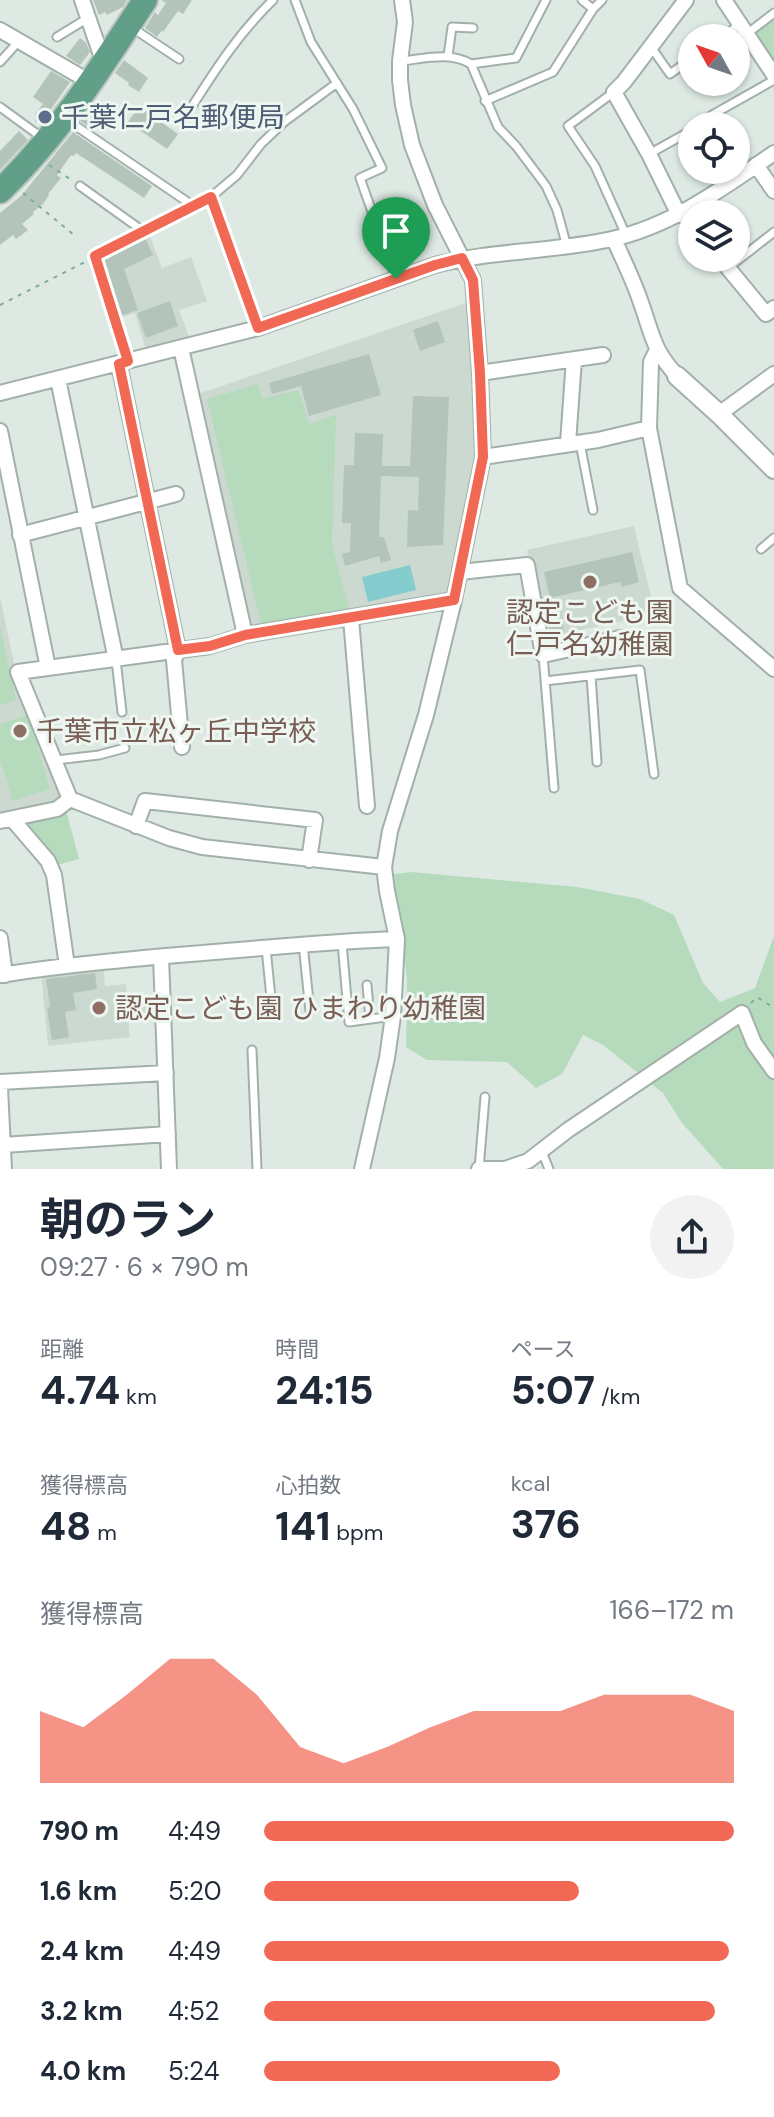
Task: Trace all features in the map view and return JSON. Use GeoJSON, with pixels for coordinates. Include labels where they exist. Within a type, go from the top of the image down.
{"type":"FeatureCollection","features":[{"type":"Feature","properties":{"kind":"main road"},"geometry":{"type":"LineString","coordinates":[[5,187],[41,148],[109,56],[145,0]]}},
{"type":"Feature","properties":{"kind":"street"},"geometry":{"type":"LineString","coordinates":[[82,0],[100,52],[109,56]]}},
{"type":"Feature","properties":{"kind":"street"},"geometry":{"type":"LineString","coordinates":[[362,1169],[387,1058],[393,1016],[397,939],[384,867],[390,831],[416,750],[454,600],[483,457],[473,280],[435,205],[412,145],[403,105],[400,61],[405,22],[402,0]]}},
{"type":"Feature","properties":{"kind":"street"},"geometry":{"type":"LineString","coordinates":[[678,213],[614,92],[686,0]]}},
{"type":"Feature","properties":{"kind":"street"},"geometry":{"type":"LineString","coordinates":[[724,0],[741,24]]}},
{"type":"Feature","properties":{"kind":"street"},"geometry":{"type":"LineString","coordinates":[[0,30],[90,82]]}},
{"type":"Feature","properties":{"kind":"street"},"geometry":{"type":"LineString","coordinates":[[750,38],[774,77]]}},
{"type":"Feature","properties":{"kind":"street"},"geometry":{"type":"LineString","coordinates":[[709,200],[774,153]]}},
{"type":"Feature","properties":{"kind":"street"},"geometry":{"type":"LineString","coordinates":[[756,165],[774,191]]}},
{"type":"Feature","properties":{"kind":"street"},"geometry":{"type":"LineString","coordinates":[[0,393],[258,328],[462,258],[568,247],[620,237],[678,215]]}},
{"type":"Feature","properties":{"kind":"street"},"geometry":{"type":"LineString","coordinates":[[620,237],[657,350],[677,376],[771,459]]}},
{"type":"Feature","properties":{"kind":"street"},"geometry":{"type":"LineString","coordinates":[[732,272],[766,314],[774,308]]}},
{"type":"Feature","properties":{"kind":"street"},"geometry":{"type":"LineString","coordinates":[[181,348],[245,635]]}},
{"type":"Feature","properties":{"kind":"street"},"geometry":{"type":"LineString","coordinates":[[657,350],[651,362],[649,428],[680,588],[774,669]]}},
{"type":"Feature","properties":{"kind":"street"},"geometry":{"type":"LineString","coordinates":[[480,373],[603,355]]}},
{"type":"Feature","properties":{"kind":"street"},"geometry":{"type":"LineString","coordinates":[[574,359],[574,443]]}},
{"type":"Feature","properties":{"kind":"street"},"geometry":{"type":"LineString","coordinates":[[123,362],[178,650],[174,660],[182,747]]}},
{"type":"Feature","properties":{"kind":"street"},"geometry":{"type":"LineString","coordinates":[[719,414],[774,374]]}},
{"type":"Feature","properties":{"kind":"street"},"geometry":{"type":"LineString","coordinates":[[58,379],[116,660]]}},
{"type":"Feature","properties":{"kind":"street"},"geometry":{"type":"LineString","coordinates":[[483,457],[649,428]]}},
{"type":"Feature","properties":{"kind":"street"},"geometry":{"type":"LineString","coordinates":[[0,431],[48,668]]}},
{"type":"Feature","properties":{"kind":"street"},"geometry":{"type":"LineString","coordinates":[[20,535],[176,494]]}},
{"type":"Feature","properties":{"kind":"street"},"geometry":{"type":"LineString","coordinates":[[460,572],[527,565],[543,655],[620,638]]}},
{"type":"Feature","properties":{"kind":"street"},"geometry":{"type":"LineString","coordinates":[[384,867],[202,847],[136,826],[70,799],[18,672],[210,646],[245,635],[454,600]]}},
{"type":"Feature","properties":{"kind":"street"},"geometry":{"type":"LineString","coordinates":[[351,619],[367,806]]}},
{"type":"Feature","properties":{"kind":"street"},"geometry":{"type":"LineString","coordinates":[[6,820],[57,809],[70,799]]}},
{"type":"Feature","properties":{"kind":"street"},"geometry":{"type":"LineString","coordinates":[[136,826],[145,801],[315,820],[309,860]]}},
{"type":"Feature","properties":{"kind":"street"},"geometry":{"type":"LineString","coordinates":[[6,820],[48,861],[54,875],[67,966]]}},
{"type":"Feature","properties":{"kind":"street"},"geometry":{"type":"LineString","coordinates":[[0,938],[2,975],[303,944],[397,939]]}},
{"type":"Feature","properties":{"kind":"street"},"geometry":{"type":"LineString","coordinates":[[161,957],[169,1169]]}},
{"type":"Feature","properties":{"kind":"street"},"geometry":{"type":"LineString","coordinates":[[479,1169],[505,1169],[528,1161],[568,1130],[742,1013],[754,1043],[774,1071]]}},
{"type":"Feature","properties":{"kind":"street"},"geometry":{"type":"LineString","coordinates":[[4,1169],[0,1085],[166,1073]]}},
{"type":"Feature","properties":{"kind":"street"},"geometry":{"type":"LineString","coordinates":[[3,1145],[168,1134]]}},
{"type":"Feature","properties":{"kind":"lane"},"geometry":{"type":"LineString","coordinates":[[193,105],[226,52],[273,0]]}},
{"type":"Feature","properties":{"kind":"lane"},"geometry":{"type":"LineString","coordinates":[[295,0],[311,42],[353,109],[382,168],[360,178],[396,279]]}},
{"type":"Feature","properties":{"kind":"lane"},"geometry":{"type":"LineString","coordinates":[[471,64],[516,58],[546,0]]}},
{"type":"Feature","properties":{"kind":"lane"},"geometry":{"type":"LineString","coordinates":[[582,0],[593,9]]}},
{"type":"Feature","properties":{"kind":"lane"},"geometry":{"type":"LineString","coordinates":[[485,101],[553,72],[602,0]]}},
{"type":"Feature","properties":{"kind":"lane"},"geometry":{"type":"LineString","coordinates":[[750,25],[774,13]]}},
{"type":"Feature","properties":{"kind":"lane"},"geometry":{"type":"LineString","coordinates":[[57,37],[88,18]]}},
{"type":"Feature","properties":{"kind":"lane"},"geometry":{"type":"LineString","coordinates":[[128,25],[179,59]]}},
{"type":"Feature","properties":{"kind":"lane"},"geometry":{"type":"LineString","coordinates":[[448,56],[452,27],[473,28]]}},
{"type":"Feature","properties":{"kind":"lane"},"geometry":{"type":"LineString","coordinates":[[0,62],[19,41]]}},
{"type":"Feature","properties":{"kind":"lane"},"geometry":{"type":"LineString","coordinates":[[651,47],[670,74],[678,68]]}},
{"type":"Feature","properties":{"kind":"lane"},"geometry":{"type":"LineString","coordinates":[[400,61],[448,56],[471,64],[498,127],[546,186],[568,247]]}},
{"type":"Feature","properties":{"kind":"lane"},"geometry":{"type":"LineString","coordinates":[[717,112],[774,77]]}},
{"type":"Feature","properties":{"kind":"lane"},"geometry":{"type":"LineString","coordinates":[[123,362],[95,256],[211,197],[237,175],[261,144],[284,122],[337,83]]}},
{"type":"Feature","properties":{"kind":"lane"},"geometry":{"type":"LineString","coordinates":[[614,92],[568,126],[595,166],[620,237]]}},
{"type":"Feature","properties":{"kind":"lane"},"geometry":{"type":"LineString","coordinates":[[0,107],[41,148]]}},
{"type":"Feature","properties":{"kind":"lane"},"geometry":{"type":"LineString","coordinates":[[70,122],[192,205]]}},
{"type":"Feature","properties":{"kind":"lane"},"geometry":{"type":"LineString","coordinates":[[649,154],[678,138]]}},
{"type":"Feature","properties":{"kind":"lane"},"geometry":{"type":"LineString","coordinates":[[80,186],[143,231]]}},
{"type":"Feature","properties":{"kind":"lane"},"geometry":{"type":"LineString","coordinates":[[750,247],[774,232]]}},
{"type":"Feature","properties":{"kind":"lane"},"geometry":{"type":"LineString","coordinates":[[574,443],[593,510]]}},
{"type":"Feature","properties":{"kind":"lane"},"geometry":{"type":"LineString","coordinates":[[761,549],[774,538]]}},
{"type":"Feature","properties":{"kind":"lane"},"geometry":{"type":"LineString","coordinates":[[543,655],[554,788]]}},
{"type":"Feature","properties":{"kind":"lane"},"geometry":{"type":"LineString","coordinates":[[116,660],[122,712]]}},
{"type":"Feature","properties":{"kind":"lane"},"geometry":{"type":"LineString","coordinates":[[545,681],[640,670],[654,774]]}},
{"type":"Feature","properties":{"kind":"lane"},"geometry":{"type":"LineString","coordinates":[[591,676],[597,762]]}},
{"type":"Feature","properties":{"kind":"lane"},"geometry":{"type":"LineString","coordinates":[[56,760],[99,755],[125,748]]}},
{"type":"Feature","properties":{"kind":"lane"},"geometry":{"type":"LineString","coordinates":[[342,941],[349,1022],[393,1016]]}},
{"type":"Feature","properties":{"kind":"lane"},"geometry":{"type":"LineString","coordinates":[[303,944],[310,1011]]}},
{"type":"Feature","properties":{"kind":"lane"},"geometry":{"type":"LineString","coordinates":[[266,948],[272,1008]]}},
{"type":"Feature","properties":{"kind":"lane"},"geometry":{"type":"LineString","coordinates":[[367,985],[370,1019]]}},
{"type":"Feature","properties":{"kind":"lane"},"geometry":{"type":"LineString","coordinates":[[252,1050],[257,1169]]}},
{"type":"Feature","properties":{"kind":"lane"},"geometry":{"type":"LineString","coordinates":[[479,1169],[485,1097]]}},
{"type":"Feature","properties":{"kind":"lane"},"geometry":{"type":"LineString","coordinates":[[542,1152],[549,1169]]}},
{"type":"Feature","properties":{"kind":"path"},"geometry":{"type":"LineString","coordinates":[[41,148],[80,186]]}},
{"type":"Feature","properties":{"kind":"path"},"geometry":{"type":"LineString","coordinates":[[5,187],[74,235]]}},
{"type":"Feature","properties":{"kind":"path"},"geometry":{"type":"LineString","coordinates":[[211,197],[258,328]]}},
{"type":"Feature","properties":{"kind":"path"},"geometry":{"type":"LineString","coordinates":[[0,305],[95,256]]}},
{"type":"Feature","properties":{"kind":"path"},"geometry":{"type":"LineString","coordinates":[[742,1013],[757,997],[774,1008]]}},
{"type":"Feature","properties":{"kind":"shaded area"},"geometry":{"type":"Polygon","coordinates":[[[148,231],[162,268],[191,257],[207,301],[179,310],[190,339],[146,350],[135,313],[118,318],[98,256],[148,231]]]}},
{"type":"Feature","properties":{"kind":"shaded area"},"geometry":{"type":"Polygon","coordinates":[[[466,303],[477,381],[477,434],[472,487],[447,599],[250,631],[195,395],[466,303]]]}},
{"type":"Feature","properties":{"kind":"shaded area","name":"認定こども園 仁戸名幼稚園"},"geometry":{"type":"Polygon","coordinates":[[[634,526],[655,614],[544,638],[527,550],[634,526]]]}},
{"type":"Feature","properties":{"kind":"shaded area","name":"千葉市立松ヶ丘中学校"},"geometry":{"type":"Polygon","coordinates":[[[0,597],[15,668],[64,794],[51,804],[20,808],[19,811],[0,815],[0,597]]]}},
{"type":"Feature","properties":{"kind":"shaded area","name":"認定こども園 ひまわり幼稚園"},"geometry":{"type":"Polygon","coordinates":[[[103,966],[105,986],[126,984],[128,1000],[154,998],[155,1015],[128,1018],[130,1037],[48,1046],[41,973],[103,966]]]}},
{"type":"Feature","properties":{"kind":"green space"},"geometry":{"type":"Polygon","coordinates":[[[774,17],[774,63],[753,32],[774,17]]]}},
{"type":"Feature","properties":{"kind":"green space"},"geometry":{"type":"Polygon","coordinates":[[[257,384],[263,399],[298,390],[309,424],[336,415],[332,545],[350,612],[261,624],[207,399],[257,384]]]}},
{"type":"Feature","properties":{"kind":"green space"},"geometry":{"type":"Polygon","coordinates":[[[0,625],[16,700],[0,705],[0,625]]]}},
{"type":"Feature","properties":{"kind":"green space"},"geometry":{"type":"Polygon","coordinates":[[[28,715],[50,789],[13,801],[0,759],[0,724],[28,715]]]}},
{"type":"Feature","properties":{"kind":"green space"},"geometry":{"type":"Polygon","coordinates":[[[66,810],[79,859],[58,865],[24,823],[58,816],[66,810]]]}},
{"type":"Feature","properties":{"kind":"green space"},"geometry":{"type":"Polygon","coordinates":[[[412,872],[577,887],[640,899],[674,915],[703,983],[720,1002],[755,988],[774,936],[774,1169],[723,1169],[682,1123],[663,1093],[603,1045],[583,1035],[562,1074],[536,1088],[507,1062],[427,1060],[406,1047],[407,979],[394,874],[412,872]]]}},
{"type":"Feature","properties":{"kind":"water"},"geometry":{"type":"Polygon","coordinates":[[[410,565],[416,590],[368,602],[362,577],[410,565]]]}},
{"type":"Feature","properties":{"kind":"building"},"geometry":{"type":"Polygon","coordinates":[[[93,0],[127,0],[123,7],[107,15],[105,12],[99,15],[93,0]]]}},
{"type":"Feature","properties":{"kind":"building"},"geometry":{"type":"Polygon","coordinates":[[[161,0],[192,0],[183,14],[178,11],[157,37],[145,28],[155,12],[158,15],[166,3],[161,0]]]}},
{"type":"Feature","properties":{"kind":"building"},"geometry":{"type":"Polygon","coordinates":[[[80,38],[90,52],[80,65],[66,56],[80,38]]]}},
{"type":"Feature","properties":{"kind":"building"},"geometry":{"type":"Polygon","coordinates":[[[124,60],[148,78],[139,92],[115,73],[124,60]]]}},
{"type":"Feature","properties":{"kind":"building"},"geometry":{"type":"Polygon","coordinates":[[[51,71],[70,82],[40,125],[35,121],[38,116],[35,114],[43,104],[33,97],[51,71]]]}},
{"type":"Feature","properties":{"kind":"building"},"geometry":{"type":"Polygon","coordinates":[[[92,106],[103,113],[92,129],[80,121],[92,106]]]}},
{"type":"Feature","properties":{"kind":"building"},"geometry":{"type":"Polygon","coordinates":[[[139,106],[178,134],[167,149],[128,122],[139,106]]]}},
{"type":"Feature","properties":{"kind":"building"},"geometry":{"type":"Polygon","coordinates":[[[19,131],[28,140],[0,170],[0,151],[19,131]]]}},
{"type":"Feature","properties":{"kind":"building"},"geometry":{"type":"Polygon","coordinates":[[[73,132],[152,186],[144,198],[76,153],[71,155],[57,175],[61,178],[43,204],[22,224],[28,230],[16,239],[13,235],[0,245],[0,213],[22,195],[73,132]]]}},
{"type":"Feature","properties":{"kind":"building"},"geometry":{"type":"Polygon","coordinates":[[[145,238],[153,255],[124,269],[138,310],[120,316],[103,259],[145,238]]]}},
{"type":"Feature","properties":{"kind":"building"},"geometry":{"type":"Polygon","coordinates":[[[170,301],[178,326],[146,338],[137,313],[170,301]]]}},
{"type":"Feature","properties":{"kind":"building"},"geometry":{"type":"Polygon","coordinates":[[[438,321],[445,342],[420,351],[413,330],[438,321]]]}},
{"type":"Feature","properties":{"kind":"building"},"geometry":{"type":"Polygon","coordinates":[[[369,354],[381,395],[309,416],[301,386],[272,394],[269,383],[369,354]]]}},
{"type":"Feature","properties":{"kind":"building"},"geometry":{"type":"Polygon","coordinates":[[[413,396],[449,397],[443,545],[407,547],[408,510],[418,511],[419,477],[381,476],[379,537],[384,537],[391,560],[381,563],[379,556],[345,566],[342,554],[350,552],[351,523],[342,523],[344,465],[354,465],[355,433],[383,434],[382,466],[410,466],[413,396]]]}},
{"type":"Feature","properties":{"kind":"building"},"geometry":{"type":"Polygon","coordinates":[[[632,552],[639,582],[622,587],[620,582],[550,598],[544,572],[632,552]]]}},
{"type":"Feature","properties":{"kind":"building"},"geometry":{"type":"Polygon","coordinates":[[[546,614],[562,619],[564,632],[550,635],[546,614]]]}},
{"type":"Feature","properties":{"kind":"building"},"geometry":{"type":"Polygon","coordinates":[[[95,973],[97,989],[73,993],[76,1010],[65,1012],[69,1037],[52,1040],[46,979],[95,973]]]}},
{"type":"Feature","properties":{"kind":"place","name":"千葉仁戸名郵便局"},"geometry":{"type":"Point","coordinates":[45,117]}},
{"type":"Feature","properties":{"kind":"place","name":"認定こども園 仁戸名幼稚園"},"geometry":{"type":"Point","coordinates":[590,582]}},
{"type":"Feature","properties":{"kind":"place","name":"千葉市立松ヶ丘中学校"},"geometry":{"type":"Point","coordinates":[20,731]}},
{"type":"Feature","properties":{"kind":"place","name":"認定こども園 ひまわり幼稚園"},"geometry":{"type":"Point","coordinates":[99,1008]}},
{"type":"Feature","properties":{"kind":"route"},"geometry":{"type":"LineString","coordinates":[[211,197],[258,328],[396,279],[462,258],[473,280],[483,457],[454,600],[245,635],[210,646],[178,650],[119,364],[128,361],[95,256],[211,197]]}}]}
